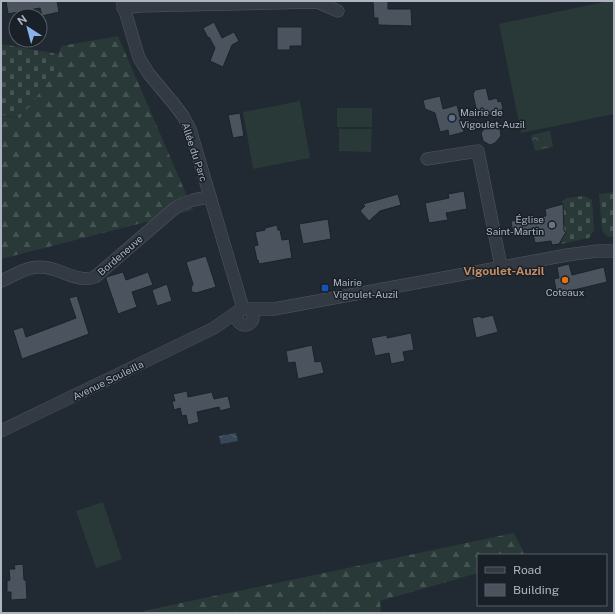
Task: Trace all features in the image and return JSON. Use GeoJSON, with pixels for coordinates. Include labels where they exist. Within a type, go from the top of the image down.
{"type":"FeatureCollection","features":[{"type":"Feature","properties":{"kind":"street","name":"Allée du Parc"},"geometry":{"type":"LineString","coordinates":[[244,315],[190,129],[183,116],[149,74],[139,58],[122,4],[140,6],[317,2],[338,11]]}},
{"type":"Feature","properties":{"kind":"street"},"geometry":{"type":"LineString","coordinates":[[427,159],[478,151],[501,266]]}},
{"type":"Feature","properties":{"kind":"street","name":"Bordeneuve"},"geometry":{"type":"LineString","coordinates":[[1,281],[31,267],[54,268],[87,280],[95,277],[175,208],[184,202],[195,199],[210,198]]}},
{"type":"Feature","properties":{"kind":"street"},"geometry":{"type":"LineString","coordinates":[[244,315],[567,254],[614,251]]}},
{"type":"Feature","properties":{"kind":"street","name":"Avenue Souleilla"},"geometry":{"type":"LineString","coordinates":[[1,431],[244,315]]}},
{"type":"Feature","properties":{"kind":"green space"},"geometry":{"type":"Polygon","coordinates":[[[614,1],[614,114],[521,133],[499,24],[614,1]]]}},
{"type":"Feature","properties":{"kind":"green space"},"geometry":{"type":"Polygon","coordinates":[[[118,36],[193,210],[1,259],[1,116],[20,118],[59,54],[61,46],[118,36]]]}},
{"type":"Feature","properties":{"kind":"green space"},"geometry":{"type":"Polygon","coordinates":[[[1,44],[8,45],[8,48],[24,48],[59,54],[56,72],[20,118],[1,115],[1,44]]]}},
{"type":"Feature","properties":{"kind":"green space"},"geometry":{"type":"Polygon","coordinates":[[[300,101],[310,158],[253,169],[243,112],[300,101]]]}},
{"type":"Feature","properties":{"kind":"green space"},"geometry":{"type":"Polygon","coordinates":[[[337,108],[372,108],[372,127],[337,127],[337,108]]]}},
{"type":"Feature","properties":{"kind":"green space"},"geometry":{"type":"Polygon","coordinates":[[[339,129],[372,129],[371,152],[339,151],[339,129]]]}},
{"type":"Feature","properties":{"kind":"green space"},"geometry":{"type":"Polygon","coordinates":[[[550,131],[553,147],[535,151],[531,135],[550,131]]]}},
{"type":"Feature","properties":{"kind":"green space"},"geometry":{"type":"Polygon","coordinates":[[[614,192],[614,237],[608,237],[602,231],[599,194],[614,192]]]}},
{"type":"Feature","properties":{"kind":"green space"},"geometry":{"type":"Polygon","coordinates":[[[584,196],[592,200],[594,230],[589,238],[561,244],[559,237],[564,231],[562,201],[567,198],[584,196]]]}},
{"type":"Feature","properties":{"kind":"green space"},"geometry":{"type":"Polygon","coordinates":[[[103,502],[122,559],[96,568],[76,511],[103,502]]]}},
{"type":"Feature","properties":{"kind":"green space"},"geometry":{"type":"Polygon","coordinates":[[[514,533],[524,554],[477,554],[477,573],[380,601],[381,613],[143,613],[143,611],[514,533]]]}},
{"type":"Feature","properties":{"kind":"water"},"geometry":{"type":"Polygon","coordinates":[[[236,433],[238,441],[221,444],[219,436],[236,433]]]}},
{"type":"Feature","properties":{"kind":"building"},"geometry":{"type":"Polygon","coordinates":[[[6,1],[57,1],[59,12],[48,15],[48,8],[8,8],[8,14],[6,1]]]}},
{"type":"Feature","properties":{"kind":"building"},"geometry":{"type":"Polygon","coordinates":[[[373,1],[388,1],[388,9],[411,9],[412,26],[378,25],[378,18],[374,18],[373,1]]]}},
{"type":"Feature","properties":{"kind":"building"},"geometry":{"type":"Polygon","coordinates":[[[214,22],[222,38],[234,32],[239,41],[232,45],[223,67],[210,61],[215,48],[203,28],[214,22]]]}},
{"type":"Feature","properties":{"kind":"building"},"geometry":{"type":"Polygon","coordinates":[[[277,27],[302,27],[302,46],[290,46],[290,50],[277,50],[277,27]]]}},
{"type":"Feature","properties":{"kind":"building"},"geometry":{"type":"Polygon","coordinates":[[[486,88],[489,100],[497,98],[498,102],[501,101],[503,108],[498,114],[478,118],[473,94],[475,90],[486,88]]]}},
{"type":"Feature","properties":{"kind":"building"},"geometry":{"type":"Polygon","coordinates":[[[440,96],[443,109],[457,105],[464,132],[449,136],[448,130],[440,132],[435,113],[425,109],[423,100],[440,96]]]}},
{"type":"Feature","properties":{"kind":"building"},"geometry":{"type":"Polygon","coordinates":[[[240,113],[244,136],[233,138],[228,115],[240,113]]]}},
{"type":"Feature","properties":{"kind":"building"},"geometry":{"type":"Polygon","coordinates":[[[488,124],[500,129],[501,136],[495,143],[490,145],[483,141],[481,133],[488,124]]]}},
{"type":"Feature","properties":{"kind":"building"},"geometry":{"type":"Polygon","coordinates":[[[464,191],[467,209],[446,213],[448,220],[429,223],[425,203],[449,198],[448,194],[464,191]]]}},
{"type":"Feature","properties":{"kind":"building"},"geometry":{"type":"Polygon","coordinates":[[[398,194],[401,205],[380,211],[369,221],[360,211],[365,206],[363,204],[398,194]]]}},
{"type":"Feature","properties":{"kind":"building","name":"Église Saint-Martin"},"geometry":{"type":"Polygon","coordinates":[[[563,204],[564,231],[566,232],[559,244],[552,245],[551,241],[535,243],[532,230],[513,233],[511,221],[546,216],[545,209],[563,204]]]}},
{"type":"Feature","properties":{"kind":"building"},"geometry":{"type":"Polygon","coordinates":[[[328,219],[331,239],[303,244],[299,224],[328,219]]]}},
{"type":"Feature","properties":{"kind":"building"},"geometry":{"type":"Polygon","coordinates":[[[277,225],[278,230],[280,230],[282,240],[289,239],[292,258],[259,264],[254,246],[258,245],[255,232],[277,225]]]}},
{"type":"Feature","properties":{"kind":"building"},"geometry":{"type":"Polygon","coordinates":[[[206,256],[216,287],[196,293],[192,292],[191,288],[193,284],[186,262],[206,256]]]}},
{"type":"Feature","properties":{"kind":"building"},"geometry":{"type":"Polygon","coordinates":[[[569,264],[572,275],[604,267],[607,282],[557,294],[554,279],[559,278],[557,267],[569,264]]]}},
{"type":"Feature","properties":{"kind":"building"},"geometry":{"type":"Polygon","coordinates":[[[123,272],[126,280],[148,272],[153,285],[132,292],[137,307],[118,314],[106,277],[123,272]]]}},
{"type":"Feature","properties":{"kind":"building"},"geometry":{"type":"Polygon","coordinates":[[[167,284],[172,301],[157,306],[152,290],[167,284]]]}},
{"type":"Feature","properties":{"kind":"building"},"geometry":{"type":"Polygon","coordinates":[[[77,296],[89,334],[22,359],[13,330],[23,327],[26,337],[76,318],[69,298],[77,296]]]}},
{"type":"Feature","properties":{"kind":"building"},"geometry":{"type":"Polygon","coordinates":[[[493,315],[498,332],[476,338],[472,318],[481,316],[481,318],[493,315]]]}},
{"type":"Feature","properties":{"kind":"building"},"geometry":{"type":"Polygon","coordinates":[[[411,333],[414,350],[403,352],[405,361],[391,364],[389,353],[375,356],[371,338],[387,335],[387,338],[411,333]]]}},
{"type":"Feature","properties":{"kind":"building"},"geometry":{"type":"Polygon","coordinates":[[[312,345],[315,362],[321,361],[324,373],[298,379],[295,362],[288,363],[286,351],[312,345]]]}},
{"type":"Feature","properties":{"kind":"building"},"geometry":{"type":"Polygon","coordinates":[[[187,391],[188,397],[212,392],[214,399],[228,396],[231,408],[220,411],[219,407],[197,412],[199,422],[188,425],[186,415],[182,416],[180,408],[174,410],[172,401],[175,401],[173,394],[187,391]]]}},
{"type":"Feature","properties":{"kind":"building"},"geometry":{"type":"Polygon","coordinates":[[[23,564],[27,599],[11,600],[11,592],[7,592],[7,581],[10,580],[9,569],[15,569],[14,565],[23,564]]]}},
{"type":"Feature","properties":{"kind":"place","name":"Mairie de Vigoulet-Auzil"},"geometry":{"type":"Point","coordinates":[452,118]}},
{"type":"Feature","properties":{"kind":"place","name":"Église Saint-Martin"},"geometry":{"type":"Point","coordinates":[552,225]}},
{"type":"Feature","properties":{"kind":"place","name":"Coteaux"},"geometry":{"type":"Point","coordinates":[565,280]}},
{"type":"Feature","properties":{"kind":"place","name":"Mairie Vigoulet-Auzil"},"geometry":{"type":"Point","coordinates":[325,288]}},
{"type":"Feature","properties":{"kind":"district","name":"Vigoulet-Auzil"},"geometry":{"type":"Point","coordinates":[504,271]}}]}
